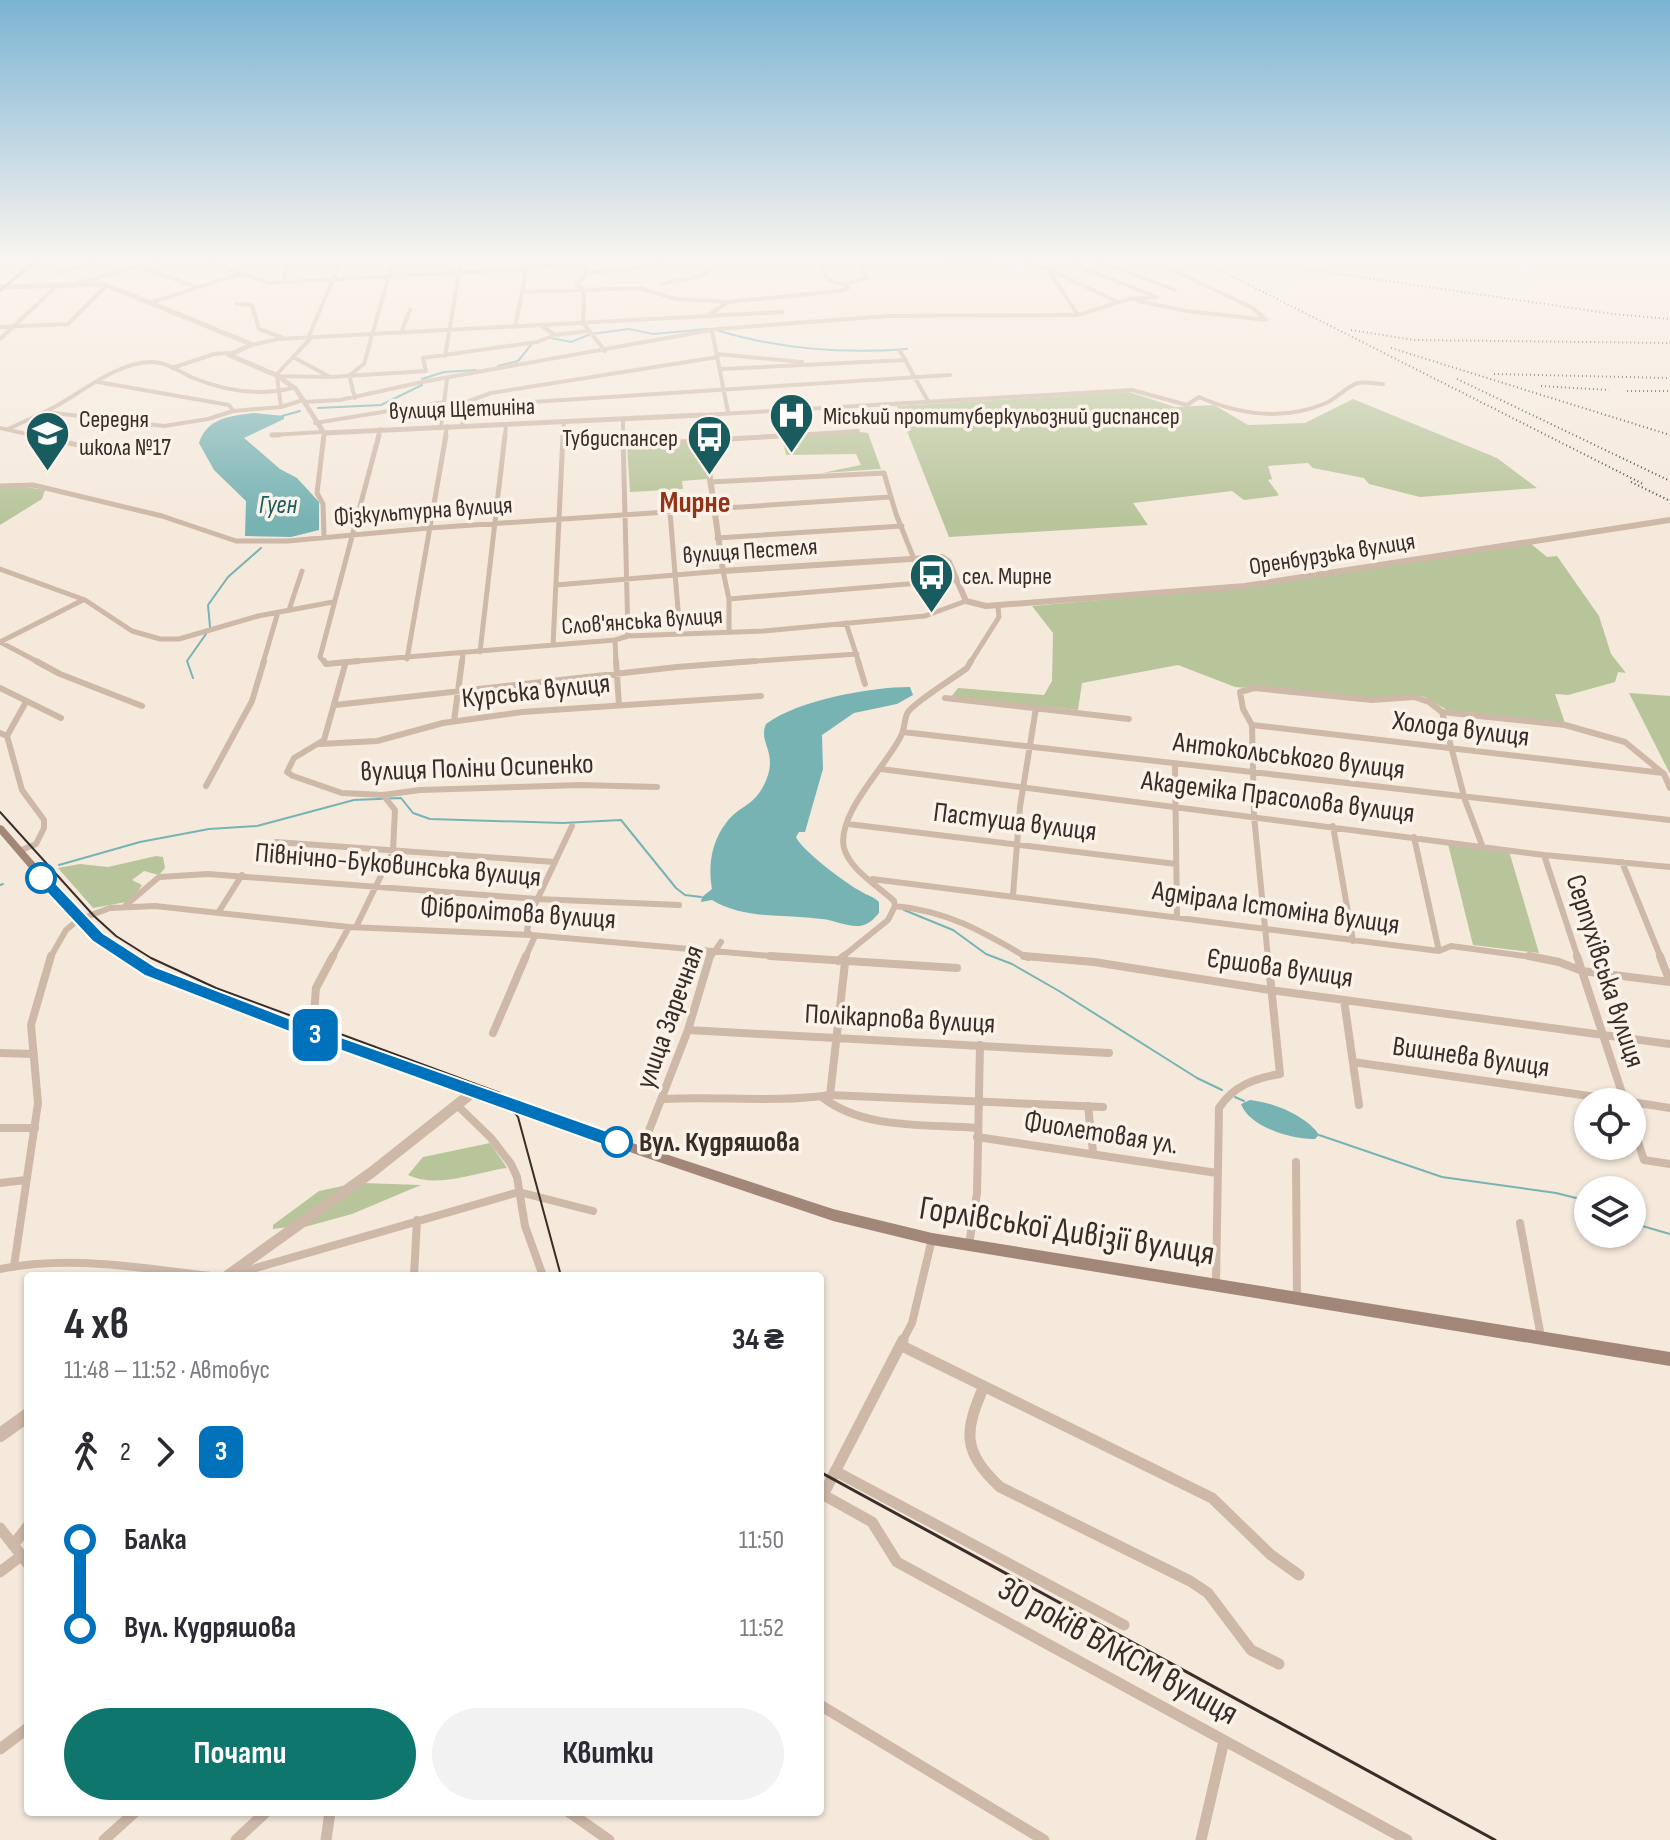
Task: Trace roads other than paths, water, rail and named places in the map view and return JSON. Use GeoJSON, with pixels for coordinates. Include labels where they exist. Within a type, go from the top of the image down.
{"type":"FeatureCollection","features":[{"type":"Feature","properties":{"kind":"main road","name":"Горлівської Дивізії вулиця"},"geometry":{"type":"LineString","coordinates":[[0,828],[77,918],[111,947],[150,972],[473,1092],[833,1215],[932,1239],[1670,1359]]}},
{"type":"Feature","properties":{"kind":"street"},"geometry":{"type":"LineString","coordinates":[[172,368],[246,347]]}},
{"type":"Feature","properties":{"kind":"street"},"geometry":{"type":"LineString","coordinates":[[281,407],[277,375],[302,347]]}},
{"type":"Feature","properties":{"kind":"street"},"geometry":{"type":"LineString","coordinates":[[349,375],[364,364],[369,347]]}},
{"type":"Feature","properties":{"kind":"street"},"geometry":{"type":"LineString","coordinates":[[445,356],[447,347]]}},
{"type":"Feature","properties":{"kind":"street"},"geometry":{"type":"LineString","coordinates":[[277,375],[330,377],[426,371],[423,358],[505,347]]}},
{"type":"Feature","properties":{"kind":"street"},"geometry":{"type":"LineString","coordinates":[[602,347],[605,351]]}},
{"type":"Feature","properties":{"kind":"street"},"geometry":{"type":"LineString","coordinates":[[45,412],[164,426],[208,419],[233,411],[281,407],[304,401],[355,398],[627,347]]}},
{"type":"Feature","properties":{"kind":"street"},"geometry":{"type":"LineString","coordinates":[[717,347],[728,412]]}},
{"type":"Feature","properties":{"kind":"street"},"geometry":{"type":"LineString","coordinates":[[900,351],[928,401]]}},
{"type":"Feature","properties":{"kind":"street"},"geometry":{"type":"LineString","coordinates":[[229,353],[232,358],[277,375],[293,388],[323,433],[317,493],[323,504],[324,536]]}},
{"type":"Feature","properties":{"kind":"street"},"geometry":{"type":"LineString","coordinates":[[462,425],[468,406],[476,397],[514,388],[718,356],[794,359],[803,363]]}},
{"type":"Feature","properties":{"kind":"street"},"geometry":{"type":"LineString","coordinates":[[293,357],[330,377]]}},
{"type":"Feature","properties":{"kind":"street"},"geometry":{"type":"LineString","coordinates":[[721,369],[906,360]]}},
{"type":"Feature","properties":{"kind":"street"},"geometry":{"type":"LineString","coordinates":[[8,429],[98,382],[131,367],[155,362],[216,385],[278,393],[293,388]]}},
{"type":"Feature","properties":{"kind":"street"},"geometry":{"type":"LineString","coordinates":[[349,375],[355,398]]}},
{"type":"Feature","properties":{"kind":"street"},"geometry":{"type":"LineString","coordinates":[[468,406],[950,375]]}},
{"type":"Feature","properties":{"kind":"street"},"geometry":{"type":"LineString","coordinates":[[407,659],[444,426],[447,379]]}},
{"type":"Feature","properties":{"kind":"street"},"geometry":{"type":"LineString","coordinates":[[98,382],[229,405],[233,411]]}},
{"type":"Feature","properties":{"kind":"street","name":"вулиця Щетиніна"},"geometry":{"type":"LineString","coordinates":[[323,433],[623,420],[1132,390],[1187,405],[1199,397],[1224,408],[1269,416],[1314,408],[1337,398],[1357,383],[1383,384]]}},
{"type":"Feature","properties":{"kind":"street"},"geometry":{"type":"LineString","coordinates":[[315,423],[444,402]]}},
{"type":"Feature","properties":{"kind":"street"},"geometry":{"type":"LineString","coordinates":[[702,415],[712,509],[729,599],[729,632]]}},
{"type":"Feature","properties":{"kind":"street"},"geometry":{"type":"LineString","coordinates":[[623,420],[628,636]]}},
{"type":"Feature","properties":{"kind":"street"},"geometry":{"type":"LineString","coordinates":[[553,645],[564,423]]}},
{"type":"Feature","properties":{"kind":"street"},"geometry":{"type":"LineString","coordinates":[[480,652],[506,425]]}},
{"type":"Feature","properties":{"kind":"street"},"geometry":{"type":"LineString","coordinates":[[0,428],[126,455]]}},
{"type":"Feature","properties":{"kind":"street"},"geometry":{"type":"LineString","coordinates":[[0,569],[83,600],[132,631],[160,639],[179,639],[278,612],[333,602],[380,429]]}},
{"type":"Feature","properties":{"kind":"street"},"geometry":{"type":"LineString","coordinates":[[624,445],[858,431]]}},
{"type":"Feature","properties":{"kind":"street"},"geometry":{"type":"LineString","coordinates":[[272,435],[323,433]]}},
{"type":"Feature","properties":{"kind":"street"},"geometry":{"type":"LineString","coordinates":[[710,482],[885,474],[889,497],[924,584]]}},
{"type":"Feature","properties":{"kind":"street","name":"Фізкультурна вулиця"},"geometry":{"type":"LineString","coordinates":[[0,486],[33,485],[162,516],[232,541],[280,541],[889,497]]}},
{"type":"Feature","properties":{"kind":"street"},"geometry":{"type":"LineString","coordinates":[[670,512],[680,634]]}},
{"type":"Feature","properties":{"kind":"street","name":"Оренбурзька вулиця"},"geometry":{"type":"LineString","coordinates":[[966,601],[998,607],[1245,586],[1670,520]]}},
{"type":"Feature","properties":{"kind":"street"},"geometry":{"type":"LineString","coordinates":[[717,538],[902,526]]}},
{"type":"Feature","properties":{"kind":"street","name":"вулиця Пестеля"},"geometry":{"type":"LineString","coordinates":[[556,585],[914,558],[946,558],[955,580]]}},
{"type":"Feature","properties":{"kind":"street"},"geometry":{"type":"LineString","coordinates":[[289,610],[302,571]]}},
{"type":"Feature","properties":{"kind":"street"},"geometry":{"type":"LineString","coordinates":[[729,599],[955,580],[966,601]]}},
{"type":"Feature","properties":{"kind":"street"},"geometry":{"type":"LineString","coordinates":[[0,642],[83,600]]}},
{"type":"Feature","properties":{"kind":"street","name":"Слов'янська вулиця"},"geometry":{"type":"LineString","coordinates":[[333,602],[320,660],[326,664],[345,665],[615,640],[628,636],[729,632],[931,615],[966,601]]}},
{"type":"Feature","properties":{"kind":"street"},"geometry":{"type":"LineString","coordinates":[[826,1096],[842,962],[883,925],[894,910],[894,901],[844,851],[842,843],[848,824],[858,802],[903,732],[908,712],[967,668],[999,617],[998,607]]}},
{"type":"Feature","properties":{"kind":"street"},"geometry":{"type":"LineString","coordinates":[[206,786],[252,701],[278,612]]}},
{"type":"Feature","properties":{"kind":"street"},"geometry":{"type":"LineString","coordinates":[[846,623],[865,684]]}},
{"type":"Feature","properties":{"kind":"street"},"geometry":{"type":"LineString","coordinates":[[615,640],[619,705]]}},
{"type":"Feature","properties":{"kind":"street"},"geometry":{"type":"LineString","coordinates":[[0,642],[60,674],[142,706]]}},
{"type":"Feature","properties":{"kind":"street"},"geometry":{"type":"LineString","coordinates":[[454,721],[463,654]]}},
{"type":"Feature","properties":{"kind":"street"},"geometry":{"type":"LineString","coordinates":[[335,705],[618,674],[857,654]]}},
{"type":"Feature","properties":{"kind":"street","name":"вулиця Поліни Осипенко"},"geometry":{"type":"LineString","coordinates":[[345,665],[324,740],[294,758],[287,772],[342,793],[386,797],[420,790],[581,785],[657,787]]}},
{"type":"Feature","properties":{"kind":"street"},"geometry":{"type":"LineString","coordinates":[[0,688],[61,718]]}},
{"type":"Feature","properties":{"kind":"street"},"geometry":{"type":"LineString","coordinates":[[1216,1283],[1218,1118],[1230,1092],[1260,1077],[1280,1074],[1254,816],[1252,725],[1243,709],[1240,692],[1254,688],[1372,700],[1414,697],[1429,702],[1442,712],[1565,725],[1625,742],[1664,774],[1670,788]]}},
{"type":"Feature","properties":{"kind":"street","name":"Курська вулиця"},"geometry":{"type":"LineString","coordinates":[[318,744],[387,739],[454,721],[522,712],[761,696]]}},
{"type":"Feature","properties":{"kind":"street"},"geometry":{"type":"LineString","coordinates":[[945,698],[1129,719]]}},
{"type":"Feature","properties":{"kind":"street"},"geometry":{"type":"LineString","coordinates":[[19,851],[36,844],[44,825],[22,790],[4,735],[26,702]]}},
{"type":"Feature","properties":{"kind":"street"},"geometry":{"type":"LineString","coordinates":[[1013,895],[1023,788],[1036,708]]}},
{"type":"Feature","properties":{"kind":"street"},"geometry":{"type":"LineString","coordinates":[[1442,712],[1465,800],[1482,845]]}},
{"type":"Feature","properties":{"kind":"street","name":"Холода вулиця"},"geometry":{"type":"LineString","coordinates":[[1252,725],[1664,774]]}},
{"type":"Feature","properties":{"kind":"street","name":"Антокольського вулиця"},"geometry":{"type":"LineString","coordinates":[[903,732],[1465,800],[1670,820]]}},
{"type":"Feature","properties":{"kind":"street"},"geometry":{"type":"LineString","coordinates":[[0,756],[10,751]]}},
{"type":"Feature","properties":{"kind":"street"},"geometry":{"type":"LineString","coordinates":[[1175,765],[1177,917]]}},
{"type":"Feature","properties":{"kind":"street","name":"Академіка Прасолова вулиця"},"geometry":{"type":"LineString","coordinates":[[881,769],[1544,855],[1670,867]]}},
{"type":"Feature","properties":{"kind":"street"},"geometry":{"type":"LineString","coordinates":[[298,1029],[316,1008],[316,988],[378,886],[393,851],[397,817],[386,797]]}},
{"type":"Feature","properties":{"kind":"street","name":"Пастуша вулиця"},"geometry":{"type":"LineString","coordinates":[[848,824],[1176,864]]}},
{"type":"Feature","properties":{"kind":"street"},"geometry":{"type":"LineString","coordinates":[[493,1033],[533,936],[526,926],[572,826]]}},
{"type":"Feature","properties":{"kind":"street"},"geometry":{"type":"LineString","coordinates":[[1333,826],[1353,941]]}},
{"type":"Feature","properties":{"kind":"street"},"geometry":{"type":"LineString","coordinates":[[1414,837],[1439,951]]}},
{"type":"Feature","properties":{"kind":"street"},"geometry":{"type":"LineString","coordinates":[[276,842],[555,862]]}},
{"type":"Feature","properties":{"kind":"street","name":"Серпухівська вулиця"},"geometry":{"type":"LineString","coordinates":[[1544,855],[1623,1088]]}},
{"type":"Feature","properties":{"kind":"street"},"geometry":{"type":"LineString","coordinates":[[1622,862],[1670,982]]}},
{"type":"Feature","properties":{"kind":"street"},"geometry":{"type":"LineString","coordinates":[[218,913],[242,875]]}},
{"type":"Feature","properties":{"kind":"street","name":"Північно-Буковинська вулиця"},"geometry":{"type":"LineString","coordinates":[[125,906],[159,877],[242,875],[537,899],[679,905]]}},
{"type":"Feature","properties":{"kind":"street","name":"Адмірала Істоміна вулиця"},"geometry":{"type":"LineString","coordinates":[[872,879],[1439,951],[1451,946],[1501,951],[1559,962],[1582,971],[1670,982]]}},
{"type":"Feature","properties":{"kind":"street","name":"Фібролітова вулиця"},"geometry":{"type":"LineString","coordinates":[[77,918],[125,906],[155,906],[353,926],[533,936],[842,962],[957,968]]}},
{"type":"Feature","properties":{"kind":"street","name":"Єршова вулиця"},"geometry":{"type":"LineString","coordinates":[[894,910],[928,909],[980,930],[1029,959],[1094,962],[1270,990],[1670,1044]]}},
{"type":"Feature","properties":{"kind":"street"},"geometry":{"type":"LineString","coordinates":[[14,1266],[39,1091],[31,1029],[45,972],[58,940],[77,918]]}},
{"type":"Feature","properties":{"kind":"street","name":"улица Заречная"},"geometry":{"type":"LineString","coordinates":[[641,1151],[688,1030],[712,951],[721,942]]}},
{"type":"Feature","properties":{"kind":"street"},"geometry":{"type":"LineString","coordinates":[[1344,1000],[1359,1105]]}},
{"type":"Feature","properties":{"kind":"street","name":"Полікарпова вулиця"},"geometry":{"type":"LineString","coordinates":[[688,1030],[1109,1053]]}},
{"type":"Feature","properties":{"kind":"street"},"geometry":{"type":"LineString","coordinates":[[969,1245],[977,1193],[980,1045]]}},
{"type":"Feature","properties":{"kind":"street"},"geometry":{"type":"LineString","coordinates":[[0,1053],[34,1054]]}},
{"type":"Feature","properties":{"kind":"street","name":"Вишнева вулиця"},"geometry":{"type":"LineString","coordinates":[[1353,1062],[1574,1094]]}},
{"type":"Feature","properties":{"kind":"street"},"geometry":{"type":"LineString","coordinates":[[233,1272],[473,1092]]}},
{"type":"Feature","properties":{"kind":"street"},"geometry":{"type":"LineString","coordinates":[[663,1099],[826,1096],[1103,1107]]}},
{"type":"Feature","properties":{"kind":"street","name":"Фиолетовая ул."},"geometry":{"type":"LineString","coordinates":[[826,1096],[837,1109],[861,1119],[977,1133],[1217,1173]]}},
{"type":"Feature","properties":{"kind":"street","name":"Вишнева вулиця"},"geometry":{"type":"LineString","coordinates":[[1646,1105],[1670,1108]]}},
{"type":"Feature","properties":{"kind":"street"},"geometry":{"type":"LineString","coordinates":[[458,1106],[491,1138],[511,1164],[517,1177],[525,1226],[542,1272]]}},
{"type":"Feature","properties":{"kind":"street"},"geometry":{"type":"LineString","coordinates":[[1088,1106],[1093,1152]]}},
{"type":"Feature","properties":{"kind":"street"},"geometry":{"type":"LineString","coordinates":[[0,1128],[35,1128]]}},
{"type":"Feature","properties":{"kind":"street"},"geometry":{"type":"LineString","coordinates":[[1644,1160],[1670,1164]]}},
{"type":"Feature","properties":{"kind":"street"},"geometry":{"type":"LineString","coordinates":[[1296,1162],[1297,1296]]}},
{"type":"Feature","properties":{"kind":"street"},"geometry":{"type":"LineString","coordinates":[[0,1183],[26,1180]]}},
{"type":"Feature","properties":{"kind":"street"},"geometry":{"type":"LineString","coordinates":[[242,1272],[519,1192],[593,1211]]}},
{"type":"Feature","properties":{"kind":"street"},"geometry":{"type":"LineString","coordinates":[[414,1272],[417,1220]]}},
{"type":"Feature","properties":{"kind":"street"},"geometry":{"type":"LineString","coordinates":[[1520,1223],[1541,1337]]}},
{"type":"Feature","properties":{"kind":"street"},"geometry":{"type":"LineString","coordinates":[[824,1490],[912,1323],[932,1239]]}},
{"type":"Feature","properties":{"kind":"street"},"geometry":{"type":"LineString","coordinates":[[0,1269],[77,1263],[170,1272]]}},
{"type":"Feature","properties":{"kind":"street"},"geometry":{"type":"LineString","coordinates":[[902,1346],[1212,1498],[1271,1555],[1299,1575]]}},
{"type":"Feature","properties":{"kind":"street"},"geometry":{"type":"LineString","coordinates":[[984,1386],[970,1416],[967,1443],[971,1455],[989,1478],[1000,1487],[1199,1587],[1216,1604],[1227,1625],[1251,1650],[1279,1664]]}},
{"type":"Feature","properties":{"kind":"street"},"geometry":{"type":"LineString","coordinates":[[0,1435],[24,1418]]}},
{"type":"Feature","properties":{"kind":"street"},"geometry":{"type":"LineString","coordinates":[[835,1471],[1124,1625]]}},
{"type":"Feature","properties":{"kind":"street","name":"30 років ВЛКСМ вулиця"},"geometry":{"type":"LineString","coordinates":[[824,1495],[866,1517],[877,1528],[890,1555],[897,1562],[1407,1840]]}},
{"type":"Feature","properties":{"kind":"street"},"geometry":{"type":"LineString","coordinates":[[0,1528],[24,1559]]}},
{"type":"Feature","properties":{"kind":"street"},"geometry":{"type":"LineString","coordinates":[[13,1545],[24,1531]]}},
{"type":"Feature","properties":{"kind":"street"},"geometry":{"type":"LineString","coordinates":[[0,1572],[24,1560]]}},
{"type":"Feature","properties":{"kind":"street"},"geometry":{"type":"LineString","coordinates":[[824,1707],[1044,1840]]}},
{"type":"Feature","properties":{"kind":"street"},"geometry":{"type":"LineString","coordinates":[[0,1749],[24,1731]]}},
{"type":"Feature","properties":{"kind":"street"},"geometry":{"type":"LineString","coordinates":[[1201,1840],[1224,1741]]}},
{"type":"Feature","properties":{"kind":"street"},"geometry":{"type":"LineString","coordinates":[[104,1840],[131,1816]]}},
{"type":"Feature","properties":{"kind":"street"},"geometry":{"type":"LineString","coordinates":[[236,1840],[262,1816]]}},
{"type":"Feature","properties":{"kind":"street"},"geometry":{"type":"LineString","coordinates":[[326,1840],[329,1816]]}},
{"type":"Feature","properties":{"kind":"street"},"geometry":{"type":"LineString","coordinates":[[575,1816],[609,1840]]}},
{"type":"Feature","properties":{"kind":"water","name":"Гуен"},"geometry":{"type":"Polygon","coordinates":[[[254,413],[284,416],[284,419],[244,438],[280,469],[297,478],[319,502],[319,530],[291,537],[245,536],[246,501],[214,470],[199,443],[214,423],[228,417],[254,413]]]}},
{"type":"Feature","properties":{"kind":"water"},"geometry":{"type":"Polygon","coordinates":[[[910,687],[913,695],[897,704],[854,713],[822,735],[823,769],[805,832],[799,832],[796,837],[826,867],[879,902],[879,913],[875,918],[865,925],[854,926],[822,919],[738,911],[712,900],[701,902],[702,897],[712,889],[712,855],[721,831],[758,795],[767,778],[770,761],[764,736],[766,724],[797,708],[835,696],[910,687]]]}},
{"type":"Feature","properties":{"kind":"water"},"geometry":{"type":"Polygon","coordinates":[[[1250,1100],[1288,1111],[1319,1135],[1315,1139],[1295,1137],[1262,1125],[1241,1104],[1250,1100]]]}},
{"type":"Feature","properties":{"kind":"waterway"},"geometry":{"type":"LineString","coordinates":[[498,366],[518,361],[529,347]]}},
{"type":"Feature","properties":{"kind":"waterway"},"geometry":{"type":"LineString","coordinates":[[798,347],[860,351],[907,349]]}},
{"type":"Feature","properties":{"kind":"waterway"},"geometry":{"type":"LineString","coordinates":[[422,379],[444,372],[476,370]]}},
{"type":"Feature","properties":{"kind":"waterway"},"geometry":{"type":"LineString","coordinates":[[318,408],[381,405],[422,385]]}},
{"type":"Feature","properties":{"kind":"waterway"},"geometry":{"type":"LineString","coordinates":[[282,416],[300,411]]}},
{"type":"Feature","properties":{"kind":"waterway"},"geometry":{"type":"LineString","coordinates":[[210,627],[208,605],[228,577],[261,548]]}},
{"type":"Feature","properties":{"kind":"waterway"},"geometry":{"type":"LineString","coordinates":[[193,678],[187,661],[206,634]]}},
{"type":"Feature","properties":{"kind":"waterway"},"geometry":{"type":"LineString","coordinates":[[59,865],[140,842],[209,829],[257,826],[354,800],[401,798],[413,813],[430,819],[563,823],[621,820],[676,888],[685,895],[701,897]]}},
{"type":"Feature","properties":{"kind":"waterway"},"geometry":{"type":"LineString","coordinates":[[904,910],[953,930],[986,954],[1012,964],[1059,991],[1197,1078],[1222,1090]]}},
{"type":"Feature","properties":{"kind":"waterway"},"geometry":{"type":"LineString","coordinates":[[1235,1097],[1244,1101]]}},
{"type":"Feature","properties":{"kind":"waterway"},"geometry":{"type":"LineString","coordinates":[[1319,1135],[1442,1177],[1574,1198]]}},
{"type":"Feature","properties":{"kind":"waterway"},"geometry":{"type":"LineString","coordinates":[[1646,1227],[1670,1234]]}},
{"type":"Feature","properties":{"kind":"tram line"},"geometry":{"type":"LineString","coordinates":[[0,812],[94,916],[116,936],[151,958],[216,988],[500,1093],[518,1117],[560,1272]]}},
{"type":"Feature","properties":{"kind":"tram line"},"geometry":{"type":"LineString","coordinates":[[824,1474],[1495,1840]]}},
{"type":"Feature","properties":{"kind":"railway"},"geometry":{"type":"LineString","coordinates":[[1372,347],[1643,484]]}},
{"type":"Feature","properties":{"kind":"railway"},"geometry":{"type":"LineString","coordinates":[[1391,348],[1670,435]]}},
{"type":"Feature","properties":{"kind":"railway"},"geometry":{"type":"LineString","coordinates":[[1494,374],[1670,378]]}},
{"type":"Feature","properties":{"kind":"railway"},"geometry":{"type":"LineString","coordinates":[[1457,379],[1670,481]]}},
{"type":"Feature","properties":{"kind":"railway"},"geometry":{"type":"LineString","coordinates":[[1541,386],[1609,390]]}},
{"type":"Feature","properties":{"kind":"railway"},"geometry":{"type":"LineString","coordinates":[[1627,391],[1670,391]]}},
{"type":"Feature","properties":{"kind":"railway"},"geometry":{"type":"LineString","coordinates":[[1631,482],[1670,501]]}},
{"type":"Feature","properties":{"kind":"place","name":"Міський протитуберкульозний диспансер"},"geometry":{"type":"Point","coordinates":[792,455]}},
{"type":"Feature","properties":{"kind":"place","name":"Середня школа №17"},"geometry":{"type":"Point","coordinates":[48,472]}},
{"type":"Feature","properties":{"kind":"place","name":"Тубдиспансер"},"geometry":{"type":"Point","coordinates":[709,477]}},
{"type":"Feature","properties":{"kind":"place","name":"сел. Мирне"},"geometry":{"type":"Point","coordinates":[931,615]}},
{"type":"Feature","properties":{"kind":"place","name":"Вул. Кудряшова"},"geometry":{"type":"Point","coordinates":[617,1142]}},
{"type":"Feature","properties":{"kind":"district","name":"Мирне"},"geometry":{"type":"Point","coordinates":[695,503]}}]}
